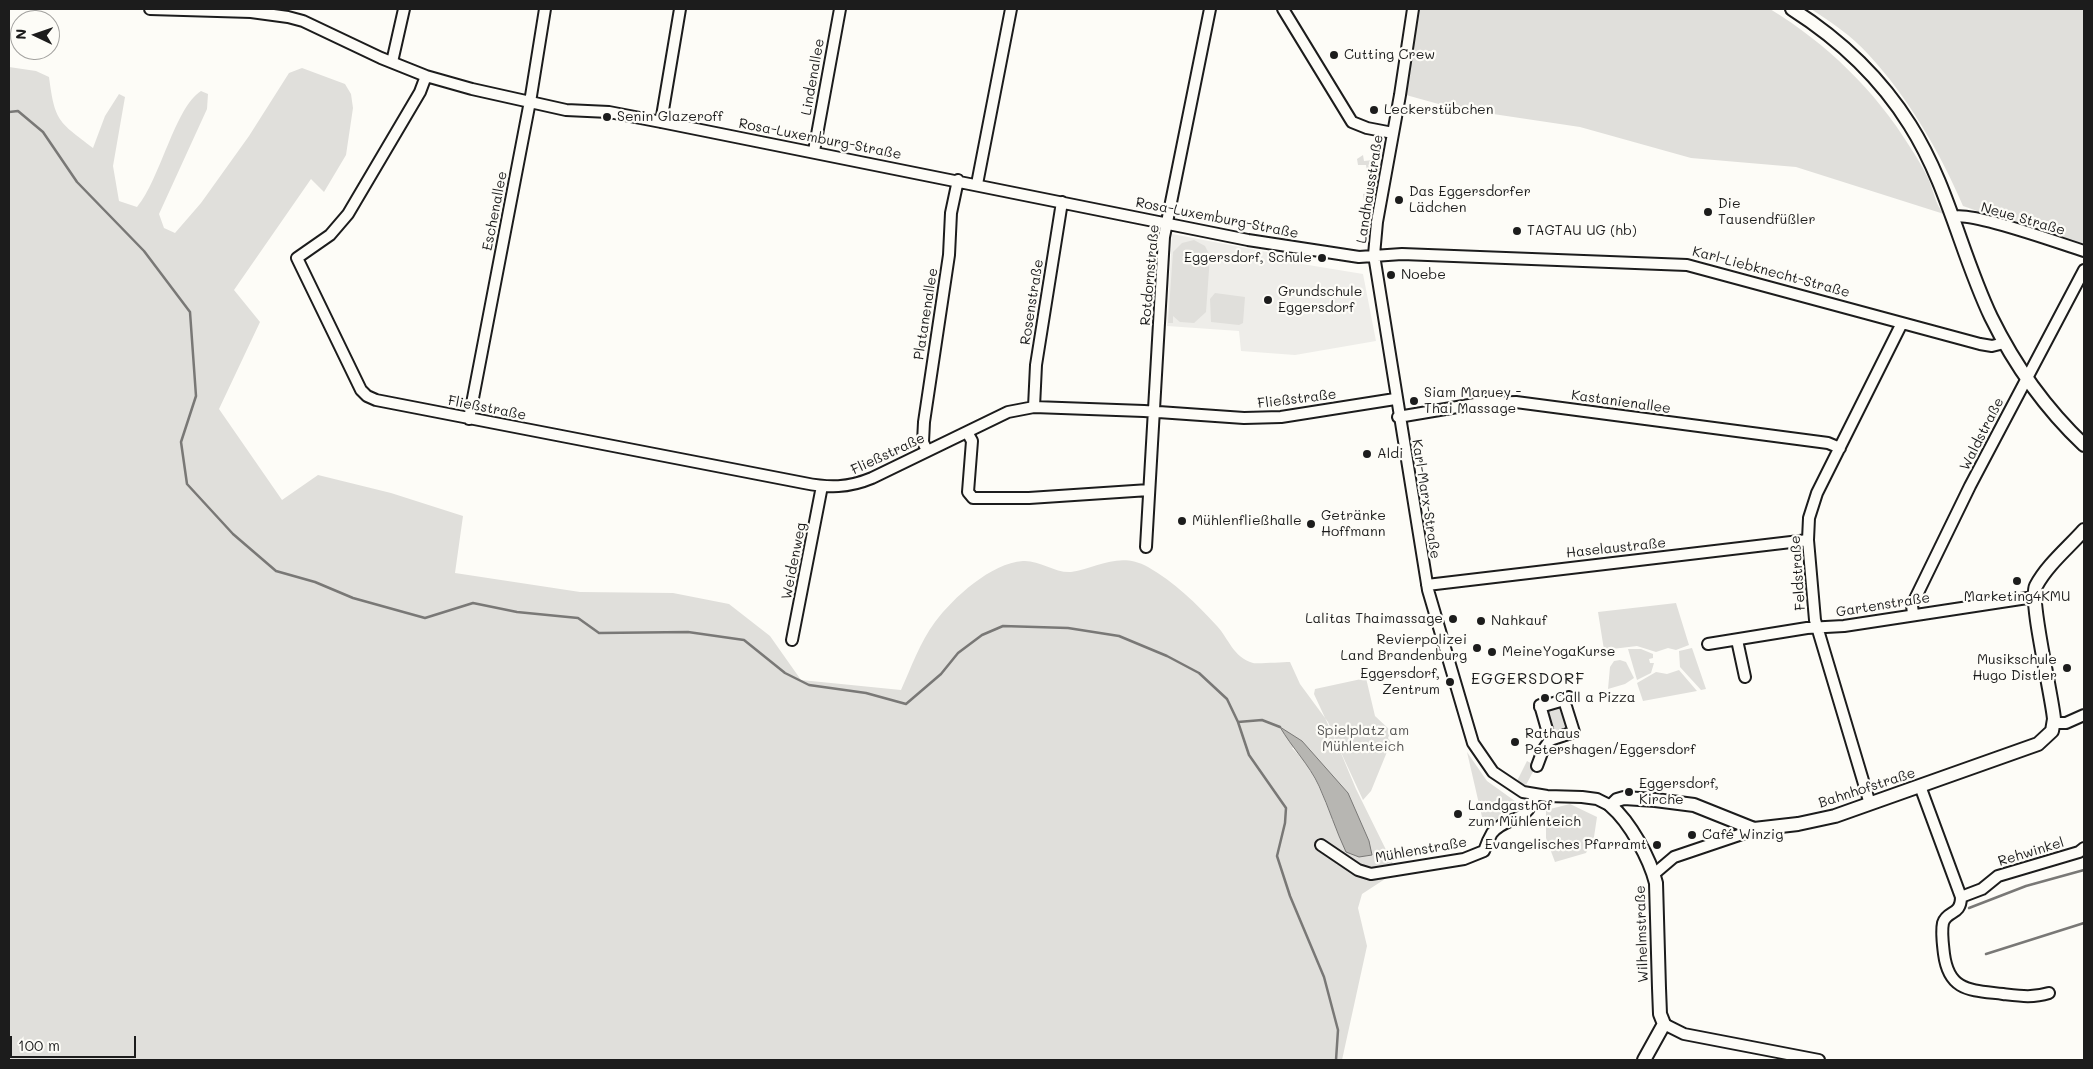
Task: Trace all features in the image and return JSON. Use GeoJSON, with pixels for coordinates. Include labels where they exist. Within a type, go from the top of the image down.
{"type":"FeatureCollection","features":[{"type":"Feature","properties":{"kind":"main road"},"geometry":{"type":"LineString","coordinates":[[1792,9],[1844,47],[1862,64],[1896,104],[1925,151],[1953,217],[1979,287],[2004,343],[2026,379],[2045,405],[2084,445]]}},
{"type":"Feature","properties":{"kind":"main road"},"geometry":{"type":"LineString","coordinates":[[2054,723],[2034,597],[2037,584],[2084,530]]}},
{"type":"Feature","properties":{"kind":"main road","name":"Bahnhofstraße"},"geometry":{"type":"LineString","coordinates":[[1748,827],[1765,828],[1820,820],[1870,804],[2038,744],[2052,730],[2054,723]]}},
{"type":"Feature","properties":{"kind":"main road"},"geometry":{"type":"LineString","coordinates":[[1611,806],[1617,800],[1624,798],[1689,804],[1704,808],[1748,827]]}},
{"type":"Feature","properties":{"kind":"main road","name":"Wilhelmstraße"},"geometry":{"type":"LineString","coordinates":[[1611,806],[1624,819],[1654,874],[1660,1014],[1664,1024]]}},
{"type":"Feature","properties":{"kind":"main road"},"geometry":{"type":"LineString","coordinates":[[1644,1060],[1664,1024]]}},
{"type":"Feature","properties":{"kind":"street","name":"Rosa-Luxemburg-Straße"},"geometry":{"type":"LineString","coordinates":[[150,9],[252,10],[288,17],[426,76],[472,89],[566,110],[609,112],[814,151],[1167,224],[1331,254],[1359,257],[1374,255]]}},
{"type":"Feature","properties":{"kind":"street"},"geometry":{"type":"LineString","coordinates":[[392,62],[404,9]]}},
{"type":"Feature","properties":{"kind":"street","name":"Eschenallee"},"geometry":{"type":"LineString","coordinates":[[470,419],[530,102],[545,9]]}},
{"type":"Feature","properties":{"kind":"street"},"geometry":{"type":"LineString","coordinates":[[661,122],[680,9]]}},
{"type":"Feature","properties":{"kind":"street","name":"Lindenallee"},"geometry":{"type":"LineString","coordinates":[[814,151],[840,9]]}},
{"type":"Feature","properties":{"kind":"street"},"geometry":{"type":"LineString","coordinates":[[977,184],[1011,9]]}},
{"type":"Feature","properties":{"kind":"street","name":"Rotdornstraße"},"geometry":{"type":"LineString","coordinates":[[1146,547],[1164,237],[1210,9]]}},
{"type":"Feature","properties":{"kind":"street"},"geometry":{"type":"LineString","coordinates":[[1283,9],[1352,122],[1367,128],[1393,132]]}},
{"type":"Feature","properties":{"kind":"street","name":"Landhausstraße"},"geometry":{"type":"LineString","coordinates":[[1374,255],[1377,222],[1413,9]]}},
{"type":"Feature","properties":{"kind":"street","name":"Fließstraße"},"geometry":{"type":"LineString","coordinates":[[426,76],[420,92],[348,214],[330,234],[297,258],[361,390],[367,396],[470,419],[840,488],[858,484],[1008,412],[1034,407],[1244,418],[1281,417],[1395,399]]}},
{"type":"Feature","properties":{"kind":"street","name":"Platanenallee"},"geometry":{"type":"LineString","coordinates":[[927,451],[923,442],[924,422],[949,255],[951,213],[958,180]]}},
{"type":"Feature","properties":{"kind":"street","name":"Rosenstraße"},"geometry":{"type":"LineString","coordinates":[[1034,407],[1036,365],[1062,202]]}},
{"type":"Feature","properties":{"kind":"street","name":"Neue Straße"},"geometry":{"type":"LineString","coordinates":[[1953,217],[1960,215],[1977,219],[2084,251]]}},
{"type":"Feature","properties":{"kind":"street","name":"Karl-Liebknecht-Straße"},"geometry":{"type":"LineString","coordinates":[[1374,255],[1687,265],[1731,275],[1986,345],[1997,346],[2004,343]]}},
{"type":"Feature","properties":{"kind":"street","name":"Karl-Marx-Straße"},"geometry":{"type":"LineString","coordinates":[[1374,255],[1395,399],[1427,585],[1473,743],[1485,763],[1502,779],[1523,792],[1535,795]]}},
{"type":"Feature","properties":{"kind":"street","name":"Waldstraße"},"geometry":{"type":"LineString","coordinates":[[1913,614],[1912,605],[1970,486],[2084,270]]}},
{"type":"Feature","properties":{"kind":"street","name":"Feldstraße"},"geometry":{"type":"LineString","coordinates":[[1870,804],[1818,628],[1808,540],[1811,509],[1902,323]]}},
{"type":"Feature","properties":{"kind":"street","name":"Kastanienallee"},"geometry":{"type":"LineString","coordinates":[[1398,417],[1480,403],[1516,402],[1828,443],[1840,448]]}},
{"type":"Feature","properties":{"kind":"street"},"geometry":{"type":"LineString","coordinates":[[968,432],[972,441],[968,492],[973,498],[1029,498],[1149,490]]}},
{"type":"Feature","properties":{"kind":"street","name":"Weidenweg"},"geometry":{"type":"LineString","coordinates":[[792,640],[822,486]]}},
{"type":"Feature","properties":{"kind":"street","name":"Haselaustraße"},"geometry":{"type":"LineString","coordinates":[[1427,585],[1808,540]]}},
{"type":"Feature","properties":{"kind":"street","name":"Gartenstraße"},"geometry":{"type":"LineString","coordinates":[[1708,644],[1844,626],[2034,597]]}},
{"type":"Feature","properties":{"kind":"street"},"geometry":{"type":"LineString","coordinates":[[1736,640],[1746,677]]}},
{"type":"Feature","properties":{"kind":"street"},"geometry":{"type":"LineString","coordinates":[[1537,766],[1543,750],[1550,740],[1577,733],[1566,699],[1540,706],[1550,740]]}},
{"type":"Feature","properties":{"kind":"street"},"geometry":{"type":"LineString","coordinates":[[2054,723],[2066,723],[2084,715]]}},
{"type":"Feature","properties":{"kind":"street"},"geometry":{"type":"LineString","coordinates":[[1920,786],[1961,897],[1961,905],[1956,912],[1945,919],[1943,924],[1946,968],[1953,980],[1967,988],[1984,992],[2035,997],[2049,993]]}},
{"type":"Feature","properties":{"kind":"street"},"geometry":{"type":"LineString","coordinates":[[1535,795],[1582,797],[1597,800],[1611,806]]}},
{"type":"Feature","properties":{"kind":"street","name":"Mühlenstraße"},"geometry":{"type":"LineString","coordinates":[[1321,844],[1358,870],[1371,874],[1464,859],[1484,851],[1493,832],[1528,812],[1535,795]]}},
{"type":"Feature","properties":{"kind":"street","name":"Bahnhofstraße"},"geometry":{"type":"LineString","coordinates":[[1654,874],[1674,857],[1744,833],[1748,827]]}},
{"type":"Feature","properties":{"kind":"street","name":"Rehwinkel"},"geometry":{"type":"LineString","coordinates":[[1961,897],[1982,889],[1998,876],[2079,852],[2084,848]]}},
{"type":"Feature","properties":{"kind":"street"},"geometry":{"type":"LineString","coordinates":[[1664,1024],[1684,1034],[1819,1060]]}},
{"type":"Feature","properties":{"kind":"shaded area","name":"Grundschule Eggersdorf"},"geometry":{"type":"Polygon","coordinates":[[[1172,234],[1288,256],[1290,262],[1363,274],[1376,341],[1295,355],[1241,351],[1239,331],[1167,326],[1172,234]]]}},
{"type":"Feature","properties":{"kind":"shaded area"},"geometry":{"type":"Polygon","coordinates":[[[1280,727],[1302,741],[1348,793],[1369,841],[1372,855],[1359,857],[1346,852],[1315,778],[1280,727]]]}},
{"type":"Feature","properties":{"kind":"green space"},"geometry":{"type":"Polygon","coordinates":[[[1418,9],[1770,9],[1811,37],[1848,69],[1865,87],[1896,126],[1919,161],[1938,205],[1944,214],[1796,167],[1691,158],[1580,127],[1453,108],[1406,95],[1418,9]]]}},
{"type":"Feature","properties":{"kind":"green space"},"geometry":{"type":"Polygon","coordinates":[[[1811,9],[2084,9],[2084,248],[1963,206],[1922,126],[1883,71],[1855,41],[1811,9]]]}},
{"type":"Feature","properties":{"kind":"green space"},"geometry":{"type":"Polygon","coordinates":[[[9,67],[36,71],[49,77],[53,103],[60,119],[65,126],[93,148],[105,116],[119,94],[125,97],[113,166],[119,201],[137,207],[153,180],[183,112],[192,99],[201,91],[208,94],[207,109],[159,214],[164,228],[175,233],[201,203],[249,136],[289,73],[302,68],[345,84],[351,94],[353,108],[346,155],[324,192],[311,179],[234,290],[260,322],[219,409],[282,500],[318,475],[391,493],[463,516],[455,573],[580,592],[673,593],[729,604],[770,636],[801,680],[901,690],[920,647],[935,622],[962,593],[998,568],[1011,563],[1029,561],[1059,571],[1071,572],[1118,560],[1137,562],[1167,579],[1201,609],[1241,657],[1253,663],[1290,662],[1300,684],[1328,722],[1356,789],[1394,866],[1385,879],[1362,894],[1358,908],[1367,946],[1342,1060],[9,1060],[9,67]],[[1302,741],[1292,748],[1310,771],[1324,797],[1346,852],[1369,841],[1358,820],[1302,741]]]}},
{"type":"Feature","properties":{"kind":"green space"},"geometry":{"type":"Polygon","coordinates":[[[1372,153],[1380,155],[1374,188],[1370,189],[1366,165],[1358,165],[1357,159],[1363,155],[1364,161],[1373,160],[1372,153]]]}},
{"type":"Feature","properties":{"kind":"green space"},"geometry":{"type":"Polygon","coordinates":[[[1370,191],[1373,192],[1365,240],[1361,218],[1366,217],[1363,194],[1370,191]]]}},
{"type":"Feature","properties":{"kind":"green space"},"geometry":{"type":"Polygon","coordinates":[[[1194,240],[1205,246],[1210,256],[1206,312],[1194,323],[1180,322],[1173,316],[1173,323],[1168,323],[1173,252],[1182,243],[1194,240]]]}},
{"type":"Feature","properties":{"kind":"green space"},"geometry":{"type":"Polygon","coordinates":[[[1215,293],[1245,297],[1243,323],[1239,325],[1211,322],[1210,299],[1215,293]]]}},
{"type":"Feature","properties":{"kind":"green space"},"geometry":{"type":"Polygon","coordinates":[[[1676,603],[1689,645],[1676,650],[1668,648],[1656,652],[1637,646],[1604,650],[1598,612],[1676,603]]]}},
{"type":"Feature","properties":{"kind":"green space"},"geometry":{"type":"Polygon","coordinates":[[[1692,648],[1706,689],[1701,690],[1680,667],[1679,651],[1692,648]]]}},
{"type":"Feature","properties":{"kind":"green space"},"geometry":{"type":"Polygon","coordinates":[[[1628,649],[1641,649],[1653,654],[1653,658],[1649,659],[1650,663],[1654,663],[1651,673],[1637,680],[1628,649]]]}},
{"type":"Feature","properties":{"kind":"green space"},"geometry":{"type":"Polygon","coordinates":[[[1614,661],[1626,662],[1634,678],[1625,684],[1608,689],[1610,667],[1614,661]]]}},
{"type":"Feature","properties":{"kind":"green space"},"geometry":{"type":"Polygon","coordinates":[[[1679,670],[1697,691],[1643,701],[1637,683],[1656,672],[1667,674],[1679,670]]]}},
{"type":"Feature","properties":{"kind":"green space","name":"Spielplatz am Mühlenteich"},"geometry":{"type":"Polygon","coordinates":[[[1366,678],[1375,716],[1391,731],[1388,738],[1391,742],[1371,791],[1363,800],[1314,694],[1315,689],[1366,678]]]}},
{"type":"Feature","properties":{"kind":"green space"},"geometry":{"type":"Polygon","coordinates":[[[1561,705],[1570,732],[1555,737],[1552,726],[1547,727],[1542,710],[1561,705]]]}},
{"type":"Feature","properties":{"kind":"green space"},"geometry":{"type":"Polygon","coordinates":[[[1467,752],[1487,781],[1526,809],[1520,813],[1517,807],[1499,818],[1501,823],[1488,824],[1482,817],[1467,752]]]}},
{"type":"Feature","properties":{"kind":"green space"},"geometry":{"type":"Polygon","coordinates":[[[1527,761],[1536,766],[1526,785],[1517,781],[1527,761]]]}},
{"type":"Feature","properties":{"kind":"green space"},"geometry":{"type":"Polygon","coordinates":[[[1570,804],[1597,817],[1594,837],[1586,853],[1555,862],[1546,838],[1546,810],[1570,804]]]}},
{"type":"Feature","properties":{"kind":"waterway"},"geometry":{"type":"LineString","coordinates":[[9,112],[18,111],[43,132],[77,182],[144,251],[190,312],[196,396],[181,442],[187,484],[233,534],[276,571],[315,582],[353,598],[425,618],[473,603],[517,612],[578,618],[599,633],[688,632],[744,640],[785,673],[809,685],[866,693],[906,704],[941,674],[958,653],[982,635],[1003,626],[1068,628],[1119,636],[1167,656],[1199,673],[1227,699],[1238,722],[1249,755],[1286,808],[1285,823],[1277,856],[1290,896],[1324,977],[1338,1030],[1336,1060]]}},
{"type":"Feature","properties":{"kind":"waterway"},"geometry":{"type":"LineString","coordinates":[[1238,722],[1262,720],[1280,727]]}},
{"type":"Feature","properties":{"kind":"waterway"},"geometry":{"type":"LineString","coordinates":[[1969,908],[2026,886],[2084,870]]}},
{"type":"Feature","properties":{"kind":"waterway"},"geometry":{"type":"LineString","coordinates":[[1986,954],[2084,923]]}},
{"type":"Feature","properties":{"kind":"place","name":"Cutting Crew"},"geometry":{"type":"Point","coordinates":[1334,55]}},
{"type":"Feature","properties":{"kind":"place","name":"Leckerstübchen"},"geometry":{"type":"Point","coordinates":[1374,110]}},
{"type":"Feature","properties":{"kind":"place","name":"Senin Glazeroff"},"geometry":{"type":"Point","coordinates":[607,117]}},
{"type":"Feature","properties":{"kind":"place","name":"Das Eggersdorfer Lädchen"},"geometry":{"type":"Point","coordinates":[1399,200]}},
{"type":"Feature","properties":{"kind":"place","name":"Die Tausendfüßler"},"geometry":{"type":"Point","coordinates":[1708,212]}},
{"type":"Feature","properties":{"kind":"place","name":"TAGTAU UG (hb)"},"geometry":{"type":"Point","coordinates":[1517,231]}},
{"type":"Feature","properties":{"kind":"place","name":"Eggersdorf, Schule"},"geometry":{"type":"Point","coordinates":[1322,258]}},
{"type":"Feature","properties":{"kind":"place","name":"Noebe"},"geometry":{"type":"Point","coordinates":[1391,275]}},
{"type":"Feature","properties":{"kind":"place","name":"Grundschule Eggersdorf"},"geometry":{"type":"Point","coordinates":[1268,300]}},
{"type":"Feature","properties":{"kind":"place","name":"Siam Maruey - Thai Massage"},"geometry":{"type":"Point","coordinates":[1414,401]}},
{"type":"Feature","properties":{"kind":"place","name":"Aldi"},"geometry":{"type":"Point","coordinates":[1367,454]}},
{"type":"Feature","properties":{"kind":"place","name":"Mühlenfließhalle"},"geometry":{"type":"Point","coordinates":[1182,521]}},
{"type":"Feature","properties":{"kind":"place","name":"Getränke Hoffmann"},"geometry":{"type":"Point","coordinates":[1311,524]}},
{"type":"Feature","properties":{"kind":"place","name":"Marketing4KMU"},"geometry":{"type":"Point","coordinates":[2017,581]}},
{"type":"Feature","properties":{"kind":"place","name":"Lalitas Thaimassage"},"geometry":{"type":"Point","coordinates":[1453,619]}},
{"type":"Feature","properties":{"kind":"place","name":"Nahkauf"},"geometry":{"type":"Point","coordinates":[1481,621]}},
{"type":"Feature","properties":{"kind":"place","name":"Revierpolizei Land Brandenburg"},"geometry":{"type":"Point","coordinates":[1477,648]}},
{"type":"Feature","properties":{"kind":"place","name":"MeineYogaKurse"},"geometry":{"type":"Point","coordinates":[1492,652]}},
{"type":"Feature","properties":{"kind":"place","name":"Musikschule Hugo Distler"},"geometry":{"type":"Point","coordinates":[2067,668]}},
{"type":"Feature","properties":{"kind":"place","name":"Eggersdorf, Zentrum"},"geometry":{"type":"Point","coordinates":[1450,682]}},
{"type":"Feature","properties":{"kind":"place","name":"Call a Pizza"},"geometry":{"type":"Point","coordinates":[1545,698]}},
{"type":"Feature","properties":{"kind":"place","name":"Rathaus Petershagen/Eggersdorf"},"geometry":{"type":"Point","coordinates":[1515,742]}},
{"type":"Feature","properties":{"kind":"place","name":"Eggersdorf, Kirche"},"geometry":{"type":"Point","coordinates":[1629,792]}},
{"type":"Feature","properties":{"kind":"place","name":"Landgasthof zum Mühlenteich"},"geometry":{"type":"Point","coordinates":[1458,814]}},
{"type":"Feature","properties":{"kind":"place","name":"Café Winzig"},"geometry":{"type":"Point","coordinates":[1692,835]}},
{"type":"Feature","properties":{"kind":"place","name":"Evangelisches Pfarramt"},"geometry":{"type":"Point","coordinates":[1657,845]}},
{"type":"Feature","properties":{"kind":"district","name":"EGGERSDORF"},"geometry":{"type":"Point","coordinates":[1528,679]}}]}
